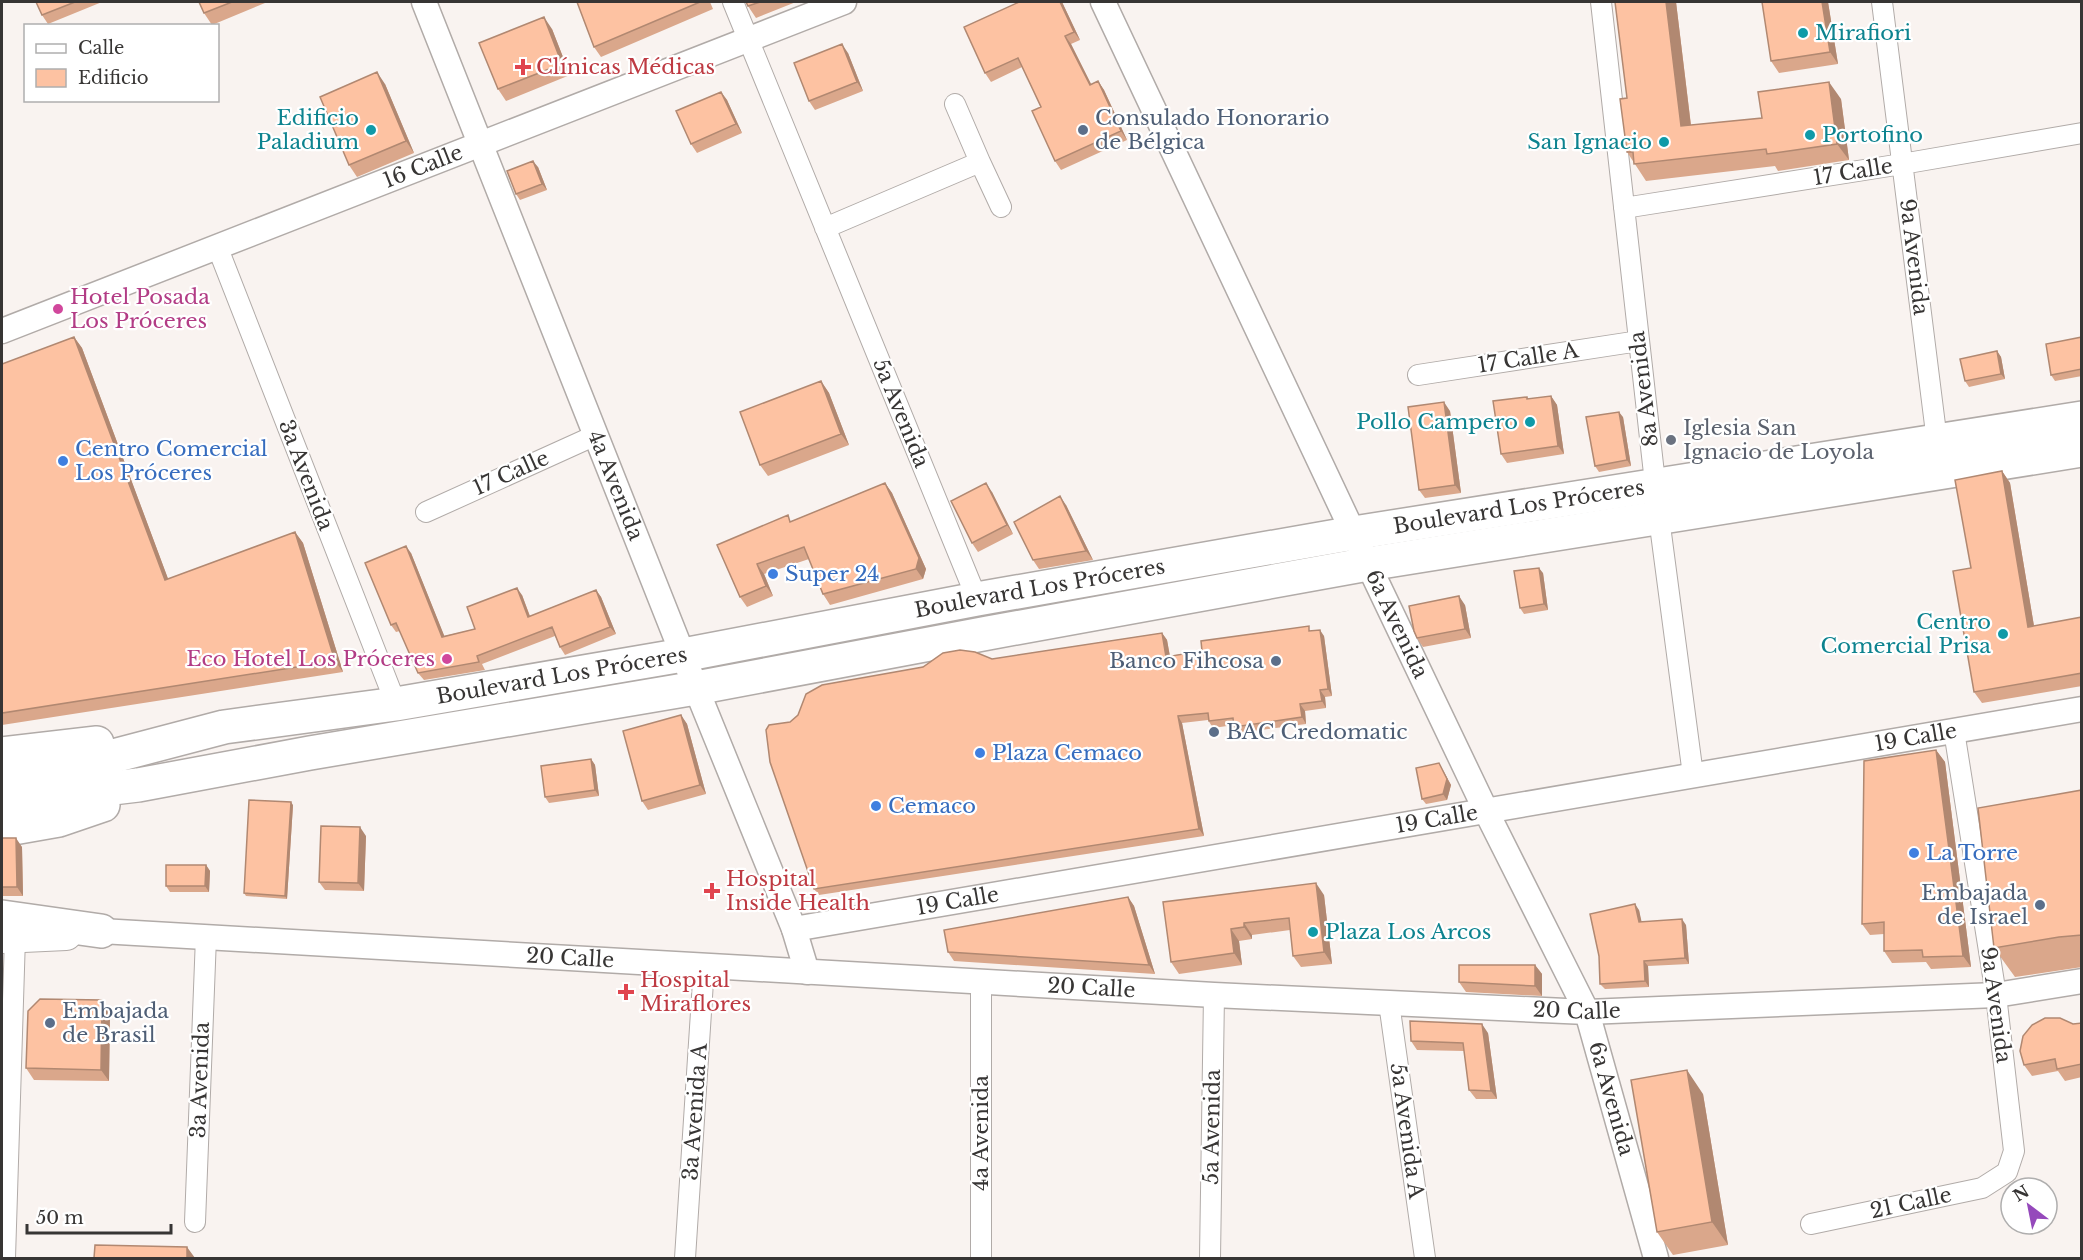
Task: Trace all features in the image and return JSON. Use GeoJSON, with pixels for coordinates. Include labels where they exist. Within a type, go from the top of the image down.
{"type":"FeatureCollection","features":[{"type":"Feature","properties":{"kind":"highway","name":"Boulevard Los Próceres"},"geometry":{"type":"LineString","coordinates":[[2,780],[68,768],[224,727],[396,704],[683,655],[977,599],[1354,533],[2082,418]]}},
{"type":"Feature","properties":{"kind":"highway","name":"Boulevard Los Próceres"},"geometry":{"type":"LineString","coordinates":[[2,807],[696,688],[1368,564],[2082,450]]}},
{"type":"Feature","properties":{"kind":"highway"},"geometry":{"type":"LineString","coordinates":[[2,753],[224,727]]}},
{"type":"Feature","properties":{"kind":"highway"},"geometry":{"type":"LineString","coordinates":[[2,830],[59,820],[100,807],[138,785]]}},
{"type":"Feature","properties":{"kind":"highway"},"geometry":{"type":"LineString","coordinates":[[6,931],[101,931]]}},
{"type":"Feature","properties":{"kind":"street","name":"4a Avenida"},"geometry":{"type":"LineString","coordinates":[[424,2],[794,929],[807,972]]}},
{"type":"Feature","properties":{"kind":"street","name":"5a Avenida"},"geometry":{"type":"LineString","coordinates":[[733,2],[977,599]]}},
{"type":"Feature","properties":{"kind":"street","name":"16 Calle"},"geometry":{"type":"LineString","coordinates":[[2,331],[844,2]]}},
{"type":"Feature","properties":{"kind":"street","name":"6a Avenida"},"geometry":{"type":"LineString","coordinates":[[1103,2],[1486,811],[1587,1012],[1656,1258]]}},
{"type":"Feature","properties":{"kind":"street","name":"8a Avenida"},"geometry":{"type":"LineString","coordinates":[[1601,2],[1655,486],[1693,775]]}},
{"type":"Feature","properties":{"kind":"street","name":"9a Avenida"},"geometry":{"type":"LineString","coordinates":[[1882,2],[1937,441]]}},
{"type":"Feature","properties":{"kind":"street"},"geometry":{"type":"LineString","coordinates":[[955,104],[1001,207]]}},
{"type":"Feature","properties":{"kind":"street","name":"17 Calle"},"geometry":{"type":"LineString","coordinates":[[1624,208],[2082,133]]}},
{"type":"Feature","properties":{"kind":"street"},"geometry":{"type":"LineString","coordinates":[[825,228],[980,162]]}},
{"type":"Feature","properties":{"kind":"street","name":"3a Avenida"},"geometry":{"type":"LineString","coordinates":[[217,246],[396,704]]}},
{"type":"Feature","properties":{"kind":"street","name":"17 Calle A"},"geometry":{"type":"LineString","coordinates":[[1418,375],[1639,341]]}},
{"type":"Feature","properties":{"kind":"street","name":"17 Calle"},"geometry":{"type":"LineString","coordinates":[[426,512],[596,435]]}},
{"type":"Feature","properties":{"kind":"street","name":"19 Calle"},"geometry":{"type":"LineString","coordinates":[[794,929],[2082,709]]}},
{"type":"Feature","properties":{"kind":"street","name":"9a Avenida"},"geometry":{"type":"LineString","coordinates":[[1954,731],[1996,995],[2014,1152],[2007,1172]]}},
{"type":"Feature","properties":{"kind":"street"},"geometry":{"type":"LineString","coordinates":[[6,931],[6,1258]]}},
{"type":"Feature","properties":{"kind":"street","name":"20 Calle"},"geometry":{"type":"LineString","coordinates":[[101,931],[1214,995],[1587,1012],[1996,995],[2082,981]]}},
{"type":"Feature","properties":{"kind":"street","name":"3a Avenida"},"geometry":{"type":"LineString","coordinates":[[195,1222],[206,937]]}},
{"type":"Feature","properties":{"kind":"street","name":"3a Avenida A"},"geometry":{"type":"LineString","coordinates":[[686,1258],[704,966]]}},
{"type":"Feature","properties":{"kind":"street","name":"4a Avenida"},"geometry":{"type":"LineString","coordinates":[[981,982],[981,1258]]}},
{"type":"Feature","properties":{"kind":"street"},"geometry":{"type":"LineString","coordinates":[[2053,986],[2082,999]]}},
{"type":"Feature","properties":{"kind":"street","name":"5a Avenida"},"geometry":{"type":"LineString","coordinates":[[1210,1258],[1214,995]]}},
{"type":"Feature","properties":{"kind":"street","name":"5a Avenida A"},"geometry":{"type":"LineString","coordinates":[[1389,1003],[1425,1258]]}},
{"type":"Feature","properties":{"kind":"street","name":"21 Calle"},"geometry":{"type":"LineString","coordinates":[[1811,1224],[1982,1188],[2007,1172]]}},
{"type":"Feature","properties":{"kind":"building"},"geometry":{"type":"Polygon","coordinates":[[[36,2],[75,2],[42,15],[36,2]]]}},
{"type":"Feature","properties":{"kind":"building"},"geometry":{"type":"Polygon","coordinates":[[[199,2],[232,2],[204,13],[199,2]]]}},
{"type":"Feature","properties":{"kind":"building"},"geometry":{"type":"Polygon","coordinates":[[[577,2],[700,2],[594,47],[577,2]]]}},
{"type":"Feature","properties":{"kind":"building"},"geometry":{"type":"Polygon","coordinates":[[[746,2],[760,2],[748,6],[746,2]]]}},
{"type":"Feature","properties":{"kind":"building"},"geometry":{"type":"Polygon","coordinates":[[[1019,2],[1060,2],[1074,32],[1065,36],[1090,85],[1098,81],[1121,131],[1055,161],[1032,111],[1041,107],[1018,58],[985,73],[964,27],[1019,2]]]}},
{"type":"Feature","properties":{"kind":"building"},"geometry":{"type":"Polygon","coordinates":[[[1615,2],[1666,2],[1681,126],[1762,118],[1758,92],[1829,82],[1837,144],[1767,154],[1766,149],[1634,164],[1633,152],[1627,152],[1620,99],[1627,98],[1615,2]]]}},
{"type":"Feature","properties":{"kind":"building","name":"Mirafiori"},"geometry":{"type":"Polygon","coordinates":[[[1762,2],[1822,2],[1830,52],[1771,61],[1762,2]]]}},
{"type":"Feature","properties":{"kind":"building"},"geometry":{"type":"Polygon","coordinates":[[[544,17],[562,64],[498,89],[479,43],[544,17]]]}},
{"type":"Feature","properties":{"kind":"building"},"geometry":{"type":"Polygon","coordinates":[[[842,44],[857,82],[809,101],[794,63],[842,44]]]}},
{"type":"Feature","properties":{"kind":"building","name":"Edificio Paladium"},"geometry":{"type":"Polygon","coordinates":[[[377,72],[406,141],[349,165],[320,97],[377,72]]]}},
{"type":"Feature","properties":{"kind":"building"},"geometry":{"type":"Polygon","coordinates":[[[721,92],[736,124],[691,144],[676,111],[721,92]]]}},
{"type":"Feature","properties":{"kind":"building"},"geometry":{"type":"Polygon","coordinates":[[[533,161],[542,184],[516,194],[507,171],[533,161]]]}},
{"type":"Feature","properties":{"kind":"building","name":"Centro Comercial Los Próceres"},"geometry":{"type":"Polygon","coordinates":[[[74,337],[165,580],[295,532],[335,661],[2,713],[2,364],[74,337]]]}},
{"type":"Feature","properties":{"kind":"building"},"geometry":{"type":"Polygon","coordinates":[[[2082,337],[2082,369],[2051,375],[2046,344],[2082,337]]]}},
{"type":"Feature","properties":{"kind":"building"},"geometry":{"type":"Polygon","coordinates":[[[1997,351],[2001,374],[1965,381],[1960,359],[1997,351]]]}},
{"type":"Feature","properties":{"kind":"building"},"geometry":{"type":"Polygon","coordinates":[[[821,381],[841,434],[760,465],[740,412],[821,381]]]}},
{"type":"Feature","properties":{"kind":"building","name":"Pollo Campero"},"geometry":{"type":"Polygon","coordinates":[[[1551,396],[1558,446],[1501,454],[1493,401],[1551,396]]]}},
{"type":"Feature","properties":{"kind":"building"},"geometry":{"type":"Polygon","coordinates":[[[1444,402],[1455,485],[1419,490],[1408,407],[1444,402]]]}},
{"type":"Feature","properties":{"kind":"building"},"geometry":{"type":"Polygon","coordinates":[[[1619,412],[1627,460],[1595,466],[1586,417],[1619,412]]]}},
{"type":"Feature","properties":{"kind":"building"},"geometry":{"type":"Polygon","coordinates":[[[2002,471],[2028,627],[2082,617],[2082,673],[1974,692],[1953,571],[1971,568],[1955,480],[2002,471]]]}},
{"type":"Feature","properties":{"kind":"building"},"geometry":{"type":"Polygon","coordinates":[[[885,483],[919,558],[916,569],[823,594],[804,547],[757,564],[766,586],[740,597],[717,545],[788,515],[790,522],[885,483]]]}},
{"type":"Feature","properties":{"kind":"building"},"geometry":{"type":"Polygon","coordinates":[[[986,483],[1007,525],[972,543],[951,501],[986,483]]]}},
{"type":"Feature","properties":{"kind":"building"},"geometry":{"type":"Polygon","coordinates":[[[1060,496],[1086,551],[1033,560],[1014,522],[1060,496]]]}},
{"type":"Feature","properties":{"kind":"building"},"geometry":{"type":"Polygon","coordinates":[[[406,546],[442,637],[475,629],[467,607],[517,588],[528,617],[596,590],[610,627],[560,647],[552,627],[477,656],[479,662],[418,673],[396,623],[391,625],[365,563],[406,546]]]}},
{"type":"Feature","properties":{"kind":"building"},"geometry":{"type":"Polygon","coordinates":[[[1539,568],[1544,604],[1520,608],[1514,571],[1539,568]]]}},
{"type":"Feature","properties":{"kind":"building"},"geometry":{"type":"Polygon","coordinates":[[[1459,596],[1465,629],[1417,638],[1409,606],[1459,596]]]}},
{"type":"Feature","properties":{"kind":"building","name":"Plaza Cemaco"},"geometry":{"type":"Polygon","coordinates":[[[1309,626],[1309,631],[1320,630],[1328,689],[1320,690],[1322,701],[1300,704],[1302,717],[1234,727],[1233,718],[1209,721],[1208,713],[1178,716],[1199,829],[814,889],[770,762],[766,730],[769,725],[790,722],[798,715],[806,694],[822,685],[923,667],[943,653],[960,650],[975,652],[992,659],[1162,633],[1166,657],[1202,651],[1201,641],[1309,626]]]}},
{"type":"Feature","properties":{"kind":"building"},"geometry":{"type":"Polygon","coordinates":[[[681,715],[700,785],[642,801],[623,731],[681,715]]]}},
{"type":"Feature","properties":{"kind":"building","name":"La Torre"},"geometry":{"type":"Polygon","coordinates":[[[1936,750],[1963,956],[1923,957],[1922,950],[1884,951],[1884,922],[1862,924],[1864,761],[1936,750]]]}},
{"type":"Feature","properties":{"kind":"building"},"geometry":{"type":"Polygon","coordinates":[[[591,759],[595,790],[545,797],[541,766],[591,759]]]}},
{"type":"Feature","properties":{"kind":"building"},"geometry":{"type":"Polygon","coordinates":[[[1439,763],[1447,779],[1443,794],[1422,799],[1416,768],[1439,763]]]}},
{"type":"Feature","properties":{"kind":"building"},"geometry":{"type":"Polygon","coordinates":[[[2082,790],[2082,935],[1994,948],[1978,808],[2082,790]]]}},
{"type":"Feature","properties":{"kind":"building"},"geometry":{"type":"Polygon","coordinates":[[[249,800],[291,802],[285,896],[244,893],[249,800]]]}},
{"type":"Feature","properties":{"kind":"building"},"geometry":{"type":"Polygon","coordinates":[[[321,826],[360,827],[358,883],[319,882],[321,826]]]}},
{"type":"Feature","properties":{"kind":"building"},"geometry":{"type":"Polygon","coordinates":[[[2,838],[16,838],[17,887],[2,887],[2,838]]]}},
{"type":"Feature","properties":{"kind":"building"},"geometry":{"type":"Polygon","coordinates":[[[166,865],[206,865],[205,886],[166,886],[166,865]]]}},
{"type":"Feature","properties":{"kind":"building"},"geometry":{"type":"Polygon","coordinates":[[[1316,883],[1324,952],[1293,956],[1289,918],[1244,923],[1244,927],[1231,929],[1234,953],[1171,962],[1163,902],[1316,883]]]}},
{"type":"Feature","properties":{"kind":"building"},"geometry":{"type":"Polygon","coordinates":[[[1128,897],[1149,965],[948,952],[944,930],[1128,897]]]}},
{"type":"Feature","properties":{"kind":"building"},"geometry":{"type":"Polygon","coordinates":[[[1635,904],[1639,922],[1682,919],[1685,958],[1644,961],[1645,981],[1600,984],[1599,956],[1590,914],[1635,904]]]}},
{"type":"Feature","properties":{"kind":"building"},"geometry":{"type":"Polygon","coordinates":[[[1459,965],[1535,965],[1535,986],[1459,982],[1459,965]]]}},
{"type":"Feature","properties":{"kind":"building"},"geometry":{"type":"Polygon","coordinates":[[[40,999],[102,1000],[101,1070],[26,1068],[28,1011],[40,999]]]}},
{"type":"Feature","properties":{"kind":"building"},"geometry":{"type":"Polygon","coordinates":[[[2045,1018],[2060,1018],[2073,1024],[2082,1023],[2082,1064],[2057,1069],[2055,1059],[2024,1065],[2020,1051],[2023,1036],[2032,1025],[2045,1018]]]}},
{"type":"Feature","properties":{"kind":"building"},"geometry":{"type":"Polygon","coordinates":[[[1410,1021],[1482,1024],[1491,1091],[1469,1090],[1463,1043],[1411,1041],[1410,1021]]]}},
{"type":"Feature","properties":{"kind":"building"},"geometry":{"type":"Polygon","coordinates":[[[1687,1070],[1712,1222],[1657,1232],[1631,1080],[1687,1070]]]}},
{"type":"Feature","properties":{"kind":"building"},"geometry":{"type":"Polygon","coordinates":[[[95,1245],[187,1247],[187,1258],[94,1258],[95,1245]]]}},
{"type":"Feature","properties":{"kind":"place","name":"Mirafiori"},"geometry":{"type":"Point","coordinates":[1803,33]}},
{"type":"Feature","properties":{"kind":"place","name":"Clínicas Médicas"},"geometry":{"type":"Point","coordinates":[523,67]}},
{"type":"Feature","properties":{"kind":"place","name":"Edificio Paladium"},"geometry":{"type":"Point","coordinates":[371,130]}},
{"type":"Feature","properties":{"kind":"place","name":"Consulado Honorario de Bélgica"},"geometry":{"type":"Point","coordinates":[1083,130]}},
{"type":"Feature","properties":{"kind":"place","name":"Portofino"},"geometry":{"type":"Point","coordinates":[1810,135]}},
{"type":"Feature","properties":{"kind":"place","name":"San Ignacio"},"geometry":{"type":"Point","coordinates":[1664,142]}},
{"type":"Feature","properties":{"kind":"place","name":"Hotel Posada Los Próceres"},"geometry":{"type":"Point","coordinates":[58,309]}},
{"type":"Feature","properties":{"kind":"place","name":"Pollo Campero"},"geometry":{"type":"Point","coordinates":[1530,422]}},
{"type":"Feature","properties":{"kind":"place","name":"Iglesia San Ignacio de Loyola"},"geometry":{"type":"Point","coordinates":[1671,440]}},
{"type":"Feature","properties":{"kind":"place","name":"Centro Comercial Los Próceres"},"geometry":{"type":"Point","coordinates":[63,461]}},
{"type":"Feature","properties":{"kind":"place","name":"Super 24"},"geometry":{"type":"Point","coordinates":[773,574]}},
{"type":"Feature","properties":{"kind":"place","name":"Centro Comercial Prisa"},"geometry":{"type":"Point","coordinates":[2003,634]}},
{"type":"Feature","properties":{"kind":"place","name":"Eco Hotel Los Próceres"},"geometry":{"type":"Point","coordinates":[447,659]}},
{"type":"Feature","properties":{"kind":"place","name":"Banco Fihcosa"},"geometry":{"type":"Point","coordinates":[1276,661]}},
{"type":"Feature","properties":{"kind":"place","name":"BAC Credomatic"},"geometry":{"type":"Point","coordinates":[1214,732]}},
{"type":"Feature","properties":{"kind":"place","name":"Plaza Cemaco"},"geometry":{"type":"Point","coordinates":[980,753]}},
{"type":"Feature","properties":{"kind":"place","name":"Cemaco"},"geometry":{"type":"Point","coordinates":[876,806]}},
{"type":"Feature","properties":{"kind":"place","name":"La Torre"},"geometry":{"type":"Point","coordinates":[1914,853]}},
{"type":"Feature","properties":{"kind":"place","name":"Hospital Inside Health"},"geometry":{"type":"Point","coordinates":[712,891]}},
{"type":"Feature","properties":{"kind":"place","name":"Embajada de Israel"},"geometry":{"type":"Point","coordinates":[2040,905]}},
{"type":"Feature","properties":{"kind":"place","name":"Plaza Los Arcos"},"geometry":{"type":"Point","coordinates":[1313,932]}},
{"type":"Feature","properties":{"kind":"place","name":"Hospital Miraflores"},"geometry":{"type":"Point","coordinates":[626,992]}},
{"type":"Feature","properties":{"kind":"place","name":"Embajada de Brasil"},"geometry":{"type":"Point","coordinates":[50,1023]}}]}
